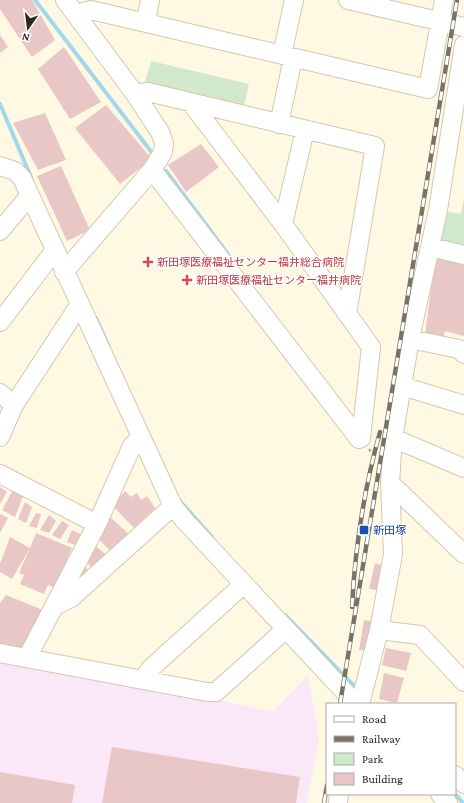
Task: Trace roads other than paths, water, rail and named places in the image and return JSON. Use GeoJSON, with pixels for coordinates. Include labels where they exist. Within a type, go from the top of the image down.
{"type":"FeatureCollection","features":[{"type":"Feature","properties":{"kind":"street"},"geometry":{"type":"LineString","coordinates":[[146,22],[150,0]]}},
{"type":"Feature","properties":{"kind":"street"},"geometry":{"type":"LineString","coordinates":[[279,124],[294,0]]}},
{"type":"Feature","properties":{"kind":"street"},"geometry":{"type":"LineString","coordinates":[[348,0],[464,27]]}},
{"type":"Feature","properties":{"kind":"street"},"geometry":{"type":"LineString","coordinates":[[70,7],[146,22],[287,57],[428,89],[444,0]]}},
{"type":"Feature","properties":{"kind":"street"},"geometry":{"type":"LineString","coordinates":[[64,272],[152,170],[160,158],[164,143],[160,132],[135,94],[70,7]]}},
{"type":"Feature","properties":{"kind":"street"},"geometry":{"type":"LineString","coordinates":[[0,166],[15,171],[30,195],[64,272],[173,506],[184,520],[286,629],[358,701],[379,630],[393,554],[390,483],[393,438],[410,340],[460,100],[464,45]]}},
{"type":"Feature","properties":{"kind":"street"},"geometry":{"type":"LineString","coordinates":[[135,94],[148,92],[375,146],[347,314]]}},
{"type":"Feature","properties":{"kind":"street"},"geometry":{"type":"LineString","coordinates":[[152,170],[359,439],[362,433],[371,347],[283,224],[191,102]]}},
{"type":"Feature","properties":{"kind":"street"},"geometry":{"type":"LineString","coordinates":[[283,224],[305,130]]}},
{"type":"Feature","properties":{"kind":"street"},"geometry":{"type":"LineString","coordinates":[[0,231],[30,195]]}},
{"type":"Feature","properties":{"kind":"street"},"geometry":{"type":"LineString","coordinates":[[430,247],[464,255]]}},
{"type":"Feature","properties":{"kind":"street"},"geometry":{"type":"LineString","coordinates":[[0,322],[55,250]]}},
{"type":"Feature","properties":{"kind":"street"},"geometry":{"type":"LineString","coordinates":[[0,437],[14,405],[80,304]]}},
{"type":"Feature","properties":{"kind":"street"},"geometry":{"type":"LineString","coordinates":[[410,340],[459,349],[464,354]]}},
{"type":"Feature","properties":{"kind":"street"},"geometry":{"type":"LineString","coordinates":[[402,386],[464,405]]}},
{"type":"Feature","properties":{"kind":"street"},"geometry":{"type":"LineString","coordinates":[[0,393],[14,405]]}},
{"type":"Feature","properties":{"kind":"street"},"geometry":{"type":"LineString","coordinates":[[28,658],[97,524],[132,446],[141,436]]}},
{"type":"Feature","properties":{"kind":"street"},"geometry":{"type":"LineString","coordinates":[[393,438],[464,468]]}},
{"type":"Feature","properties":{"kind":"street"},"geometry":{"type":"LineString","coordinates":[[0,474],[97,524]]}},
{"type":"Feature","properties":{"kind":"street"},"geometry":{"type":"LineString","coordinates":[[390,483],[462,551]]}},
{"type":"Feature","properties":{"kind":"street"},"geometry":{"type":"LineString","coordinates":[[56,605],[71,598],[173,506]]}},
{"type":"Feature","properties":{"kind":"street"},"geometry":{"type":"LineString","coordinates":[[143,680],[150,669],[244,584]]}},
{"type":"Feature","properties":{"kind":"street"},"geometry":{"type":"LineString","coordinates":[[0,653],[207,692],[216,692],[286,629]]}},
{"type":"Feature","properties":{"kind":"street"},"geometry":{"type":"LineString","coordinates":[[379,630],[420,635],[464,682]]}},
{"type":"Feature","properties":{"kind":"street"},"geometry":{"type":"LineString","coordinates":[[456,776],[464,784]]}},
{"type":"Feature","properties":{"kind":"street"},"geometry":{"type":"LineString","coordinates":[[441,795],[448,803]]}},
{"type":"Feature","properties":{"kind":"waterway"},"geometry":{"type":"LineString","coordinates":[[35,0],[153,154]]}},
{"type":"Feature","properties":{"kind":"waterway"},"geometry":{"type":"LineString","coordinates":[[0,104],[31,177]]}},
{"type":"Feature","properties":{"kind":"waterway"},"geometry":{"type":"LineString","coordinates":[[166,171],[230,257]]}},
{"type":"Feature","properties":{"kind":"waterway"},"geometry":{"type":"LineString","coordinates":[[96,318],[109,347]]}},
{"type":"Feature","properties":{"kind":"waterway"},"geometry":{"type":"LineString","coordinates":[[179,500],[212,537]]}},
{"type":"Feature","properties":{"kind":"waterway"},"geometry":{"type":"LineString","coordinates":[[285,615],[358,690]]}},
{"type":"Feature","properties":{"kind":"waterway"},"geometry":{"type":"LineString","coordinates":[[456,795],[463,803]]}},
{"type":"Feature","properties":{"kind":"railway"},"geometry":{"type":"LineString","coordinates":[[340,703],[457,0]]}},
{"type":"Feature","properties":{"kind":"railway"},"geometry":{"type":"LineString","coordinates":[[352,607],[355,563],[361,519],[369,475],[380,432]]}},
{"type":"Feature","properties":{"kind":"railway"},"geometry":{"type":"LineString","coordinates":[[324,803],[326,791]]}},
{"type":"Feature","properties":{"kind":"place","name":"新田塚医療福祉センター福井総合病院"},"geometry":{"type":"Point","coordinates":[148,262]}},
{"type":"Feature","properties":{"kind":"place","name":"新田塚医療福祉センター福井病院"},"geometry":{"type":"Point","coordinates":[187,280]}},
{"type":"Feature","properties":{"kind":"place","name":"新田塚"},"geometry":{"type":"Point","coordinates":[364,530]}}]}
